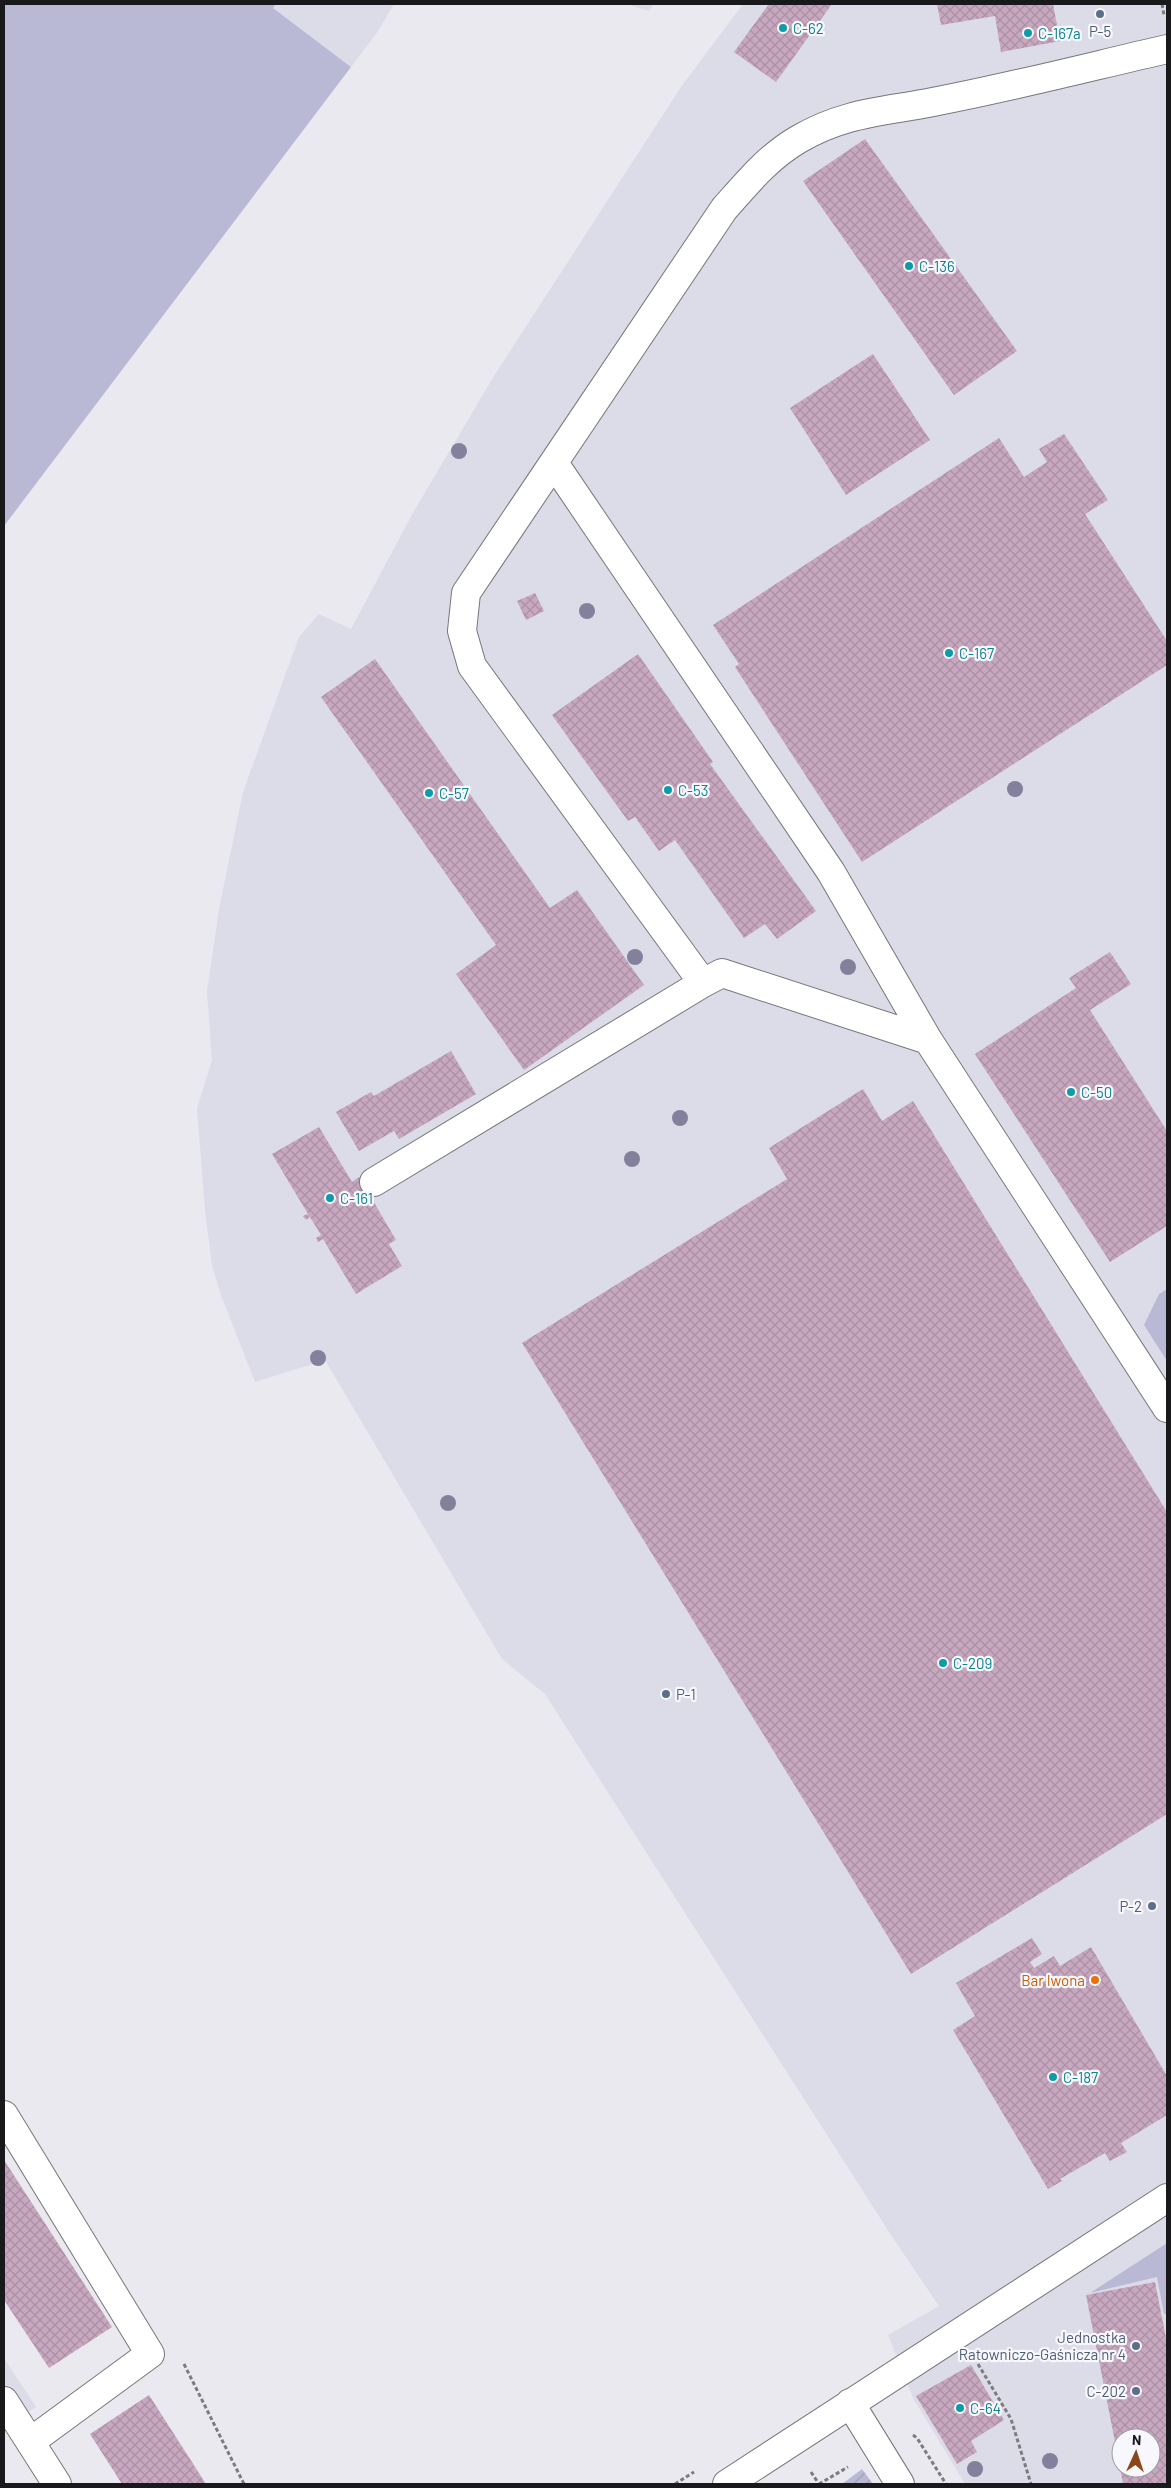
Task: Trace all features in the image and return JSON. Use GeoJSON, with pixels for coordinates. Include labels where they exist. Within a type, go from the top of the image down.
{"type":"FeatureCollection","features":[{"type":"Feature","properties":{"kind":"street"},"geometry":{"type":"LineString","coordinates":[[703,982],[472,666],[462,631],[466,593],[724,209],[766,162],[798,140],[836,122],[867,112],[932,102],[1167,49]]}},
{"type":"Feature","properties":{"kind":"street"},"geometry":{"type":"LineString","coordinates":[[554,463],[831,872],[928,1040],[1167,1408]]}},
{"type":"Feature","properties":{"kind":"street"},"geometry":{"type":"LineString","coordinates":[[374,1182],[703,982],[722,973],[928,1040]]}},
{"type":"Feature","properties":{"kind":"street"},"geometry":{"type":"LineString","coordinates":[[4,2115],[150,2354],[30,2442]]}},
{"type":"Feature","properties":{"kind":"street"},"geometry":{"type":"LineString","coordinates":[[727,2484],[850,2403],[1036,2285],[1167,2198]]}},
{"type":"Feature","properties":{"kind":"street"},"geometry":{"type":"LineString","coordinates":[[4,2401],[58,2484]]}},
{"type":"Feature","properties":{"kind":"street"},"geometry":{"type":"LineString","coordinates":[[850,2403],[900,2484]]}},
{"type":"Feature","properties":{"kind":"path"},"geometry":{"type":"LineString","coordinates":[[973,2356],[1011,2419],[1031,2484]]}},
{"type":"Feature","properties":{"kind":"path"},"geometry":{"type":"LineString","coordinates":[[182,2359],[244,2484]]}},
{"type":"Feature","properties":{"kind":"path"},"geometry":{"type":"LineString","coordinates":[[906,2431],[917,2438],[946,2484]]}},
{"type":"Feature","properties":{"kind":"shaded area"},"geometry":{"type":"Polygon","coordinates":[[[4,4],[276,4],[273,8],[351,67],[4,526],[4,4]]]}},
{"type":"Feature","properties":{"kind":"shaded area"},"geometry":{"type":"Polygon","coordinates":[[[276,4],[394,4],[378,31],[351,67],[273,8],[276,4]]]}},
{"type":"Feature","properties":{"kind":"shaded area"},"geometry":{"type":"Polygon","coordinates":[[[626,4],[654,4],[649,11],[626,4]]]}},
{"type":"Feature","properties":{"kind":"shaded area"},"geometry":{"type":"Polygon","coordinates":[[[743,4],[1167,4],[1167,2484],[965,2484],[913,2398],[888,2335],[939,2306],[891,2235],[545,1694],[502,1659],[325,1360],[255,1382],[221,1295],[212,1265],[205,1210],[197,1109],[212,1060],[207,992],[219,909],[243,792],[299,637],[319,614],[351,629],[414,511],[494,376],[681,87],[743,4]]]}},
{"type":"Feature","properties":{"kind":"shaded area"},"geometry":{"type":"Polygon","coordinates":[[[1167,1289],[1167,1361],[1144,1325],[1159,1294],[1167,1289]]]}},
{"type":"Feature","properties":{"kind":"shaded area"},"geometry":{"type":"Polygon","coordinates":[[[1167,2243],[1167,2314],[1164,2314],[1157,2277],[1090,2293],[1167,2243]]]}},
{"type":"Feature","properties":{"kind":"shaded area"},"geometry":{"type":"Polygon","coordinates":[[[4,2358],[36,2407],[4,2429],[4,2358]]]}},
{"type":"Feature","properties":{"kind":"shaded area"},"geometry":{"type":"Polygon","coordinates":[[[862,2469],[873,2484],[842,2484],[862,2469]]]}},
{"type":"Feature","properties":{"kind":"building","name":"C-62"},"geometry":{"type":"Polygon","coordinates":[[[769,4],[832,4],[776,82],[734,52],[769,4]]]}},
{"type":"Feature","properties":{"kind":"building","name":"C-167a"},"geometry":{"type":"Polygon","coordinates":[[[937,4],[1053,4],[1060,41],[1001,52],[995,16],[941,25],[937,4]]]}},
{"type":"Feature","properties":{"kind":"building","name":"C-136"},"geometry":{"type":"Polygon","coordinates":[[[865,139],[1017,351],[954,395],[803,181],[865,139]]]}},
{"type":"Feature","properties":{"kind":"building"},"geometry":{"type":"Polygon","coordinates":[[[873,354],[930,440],[846,495],[790,408],[873,354]]]}},
{"type":"Feature","properties":{"kind":"building","name":"C-167"},"geometry":{"type":"Polygon","coordinates":[[[1064,434],[1108,500],[1085,514],[1167,641],[1167,665],[862,862],[735,667],[739,664],[713,625],[999,438],[1024,477],[1047,462],[1039,449],[1064,434]]]}},
{"type":"Feature","properties":{"kind":"building"},"geometry":{"type":"Polygon","coordinates":[[[535,593],[544,611],[526,620],[517,601],[535,593]]]}},
{"type":"Feature","properties":{"kind":"building","name":"C-53"},"geometry":{"type":"Polygon","coordinates":[[[638,654],[713,762],[710,764],[816,911],[777,939],[765,924],[744,938],[675,840],[659,851],[635,817],[628,821],[552,715],[638,654]]]}},
{"type":"Feature","properties":{"kind":"building","name":"C-57"},"geometry":{"type":"Polygon","coordinates":[[[375,659],[550,908],[577,890],[644,985],[524,1070],[456,974],[496,945],[321,697],[375,659]]]}},
{"type":"Feature","properties":{"kind":"building","name":"C-50"},"geometry":{"type":"Polygon","coordinates":[[[1110,952],[1131,984],[1090,1010],[1167,1131],[1167,1226],[1110,1262],[975,1054],[1076,988],[1069,978],[1110,952]]]}},
{"type":"Feature","properties":{"kind":"building"},"geometry":{"type":"Polygon","coordinates":[[[451,1051],[476,1094],[399,1139],[394,1131],[359,1151],[336,1112],[371,1092],[374,1096],[451,1051]]]}},
{"type":"Feature","properties":{"kind":"building","name":"C-209"},"geometry":{"type":"Polygon","coordinates":[[[863,1089],[882,1121],[913,1101],[1167,1512],[1167,1814],[911,1974],[522,1343],[787,1179],[769,1148],[863,1089]]]}},
{"type":"Feature","properties":{"kind":"building","name":"C-161"},"geometry":{"type":"Polygon","coordinates":[[[319,1127],[352,1182],[359,1177],[396,1240],[389,1244],[402,1266],[356,1294],[323,1239],[318,1242],[316,1238],[321,1235],[310,1217],[306,1220],[303,1216],[308,1214],[272,1154],[319,1127]]]}},
{"type":"Feature","properties":{"kind":"building","name":"C-187"},"geometry":{"type":"Polygon","coordinates":[[[1032,1938],[1042,1954],[1030,1962],[1034,1968],[1054,1956],[1060,1966],[1091,1947],[1167,2076],[1167,2115],[1121,2143],[1127,2152],[1110,2161],[1105,2153],[1060,2179],[1062,2181],[1048,2189],[953,2030],[975,2016],[956,1983],[1032,1938]]]}},
{"type":"Feature","properties":{"kind":"building"},"geometry":{"type":"Polygon","coordinates":[[[4,2160],[112,2327],[49,2368],[4,2300],[4,2160]]]}},
{"type":"Feature","properties":{"kind":"building","name":"C-202"},"geometry":{"type":"Polygon","coordinates":[[[1155,2282],[1167,2343],[1167,2484],[1123,2484],[1122,2478],[1161,2478],[1161,2428],[1112,2428],[1086,2295],[1155,2282]]]}},
{"type":"Feature","properties":{"kind":"building","name":"C-64"},"geometry":{"type":"Polygon","coordinates":[[[971,2365],[1004,2420],[971,2441],[977,2452],[957,2464],[916,2396],[971,2365]]]}},
{"type":"Feature","properties":{"kind":"building"},"geometry":{"type":"Polygon","coordinates":[[[149,2395],[206,2484],[122,2484],[90,2434],[149,2395]]]}},
{"type":"Feature","properties":{"kind":"place","name":"P-5"},"geometry":{"type":"Point","coordinates":[1100,14]}},
{"type":"Feature","properties":{"kind":"place","name":"C-62"},"geometry":{"type":"Point","coordinates":[783,28]}},
{"type":"Feature","properties":{"kind":"place","name":"C-167a"},"geometry":{"type":"Point","coordinates":[1028,33]}},
{"type":"Feature","properties":{"kind":"place","name":"C-136"},"geometry":{"type":"Point","coordinates":[909,266]}},
{"type":"Feature","properties":{"kind":"place","name":"C-167"},"geometry":{"type":"Point","coordinates":[949,653]}},
{"type":"Feature","properties":{"kind":"place","name":"C-53"},"geometry":{"type":"Point","coordinates":[668,790]}},
{"type":"Feature","properties":{"kind":"place","name":"C-57"},"geometry":{"type":"Point","coordinates":[429,793]}},
{"type":"Feature","properties":{"kind":"place","name":"C-50"},"geometry":{"type":"Point","coordinates":[1071,1092]}},
{"type":"Feature","properties":{"kind":"place","name":"C-161"},"geometry":{"type":"Point","coordinates":[330,1198]}},
{"type":"Feature","properties":{"kind":"place","name":"C-209"},"geometry":{"type":"Point","coordinates":[943,1663]}},
{"type":"Feature","properties":{"kind":"place","name":"P-1"},"geometry":{"type":"Point","coordinates":[666,1694]}},
{"type":"Feature","properties":{"kind":"place","name":"P-2"},"geometry":{"type":"Point","coordinates":[1152,1906]}},
{"type":"Feature","properties":{"kind":"place","name":"Bar Iwona"},"geometry":{"type":"Point","coordinates":[1095,1980]}},
{"type":"Feature","properties":{"kind":"place","name":"C-187"},"geometry":{"type":"Point","coordinates":[1053,2077]}},
{"type":"Feature","properties":{"kind":"place","name":"Jednostka Ratowniczo-Gaśnicza nr 4"},"geometry":{"type":"Point","coordinates":[1136,2346]}},
{"type":"Feature","properties":{"kind":"place","name":"C-202"},"geometry":{"type":"Point","coordinates":[1136,2391]}},
{"type":"Feature","properties":{"kind":"place","name":"C-64"},"geometry":{"type":"Point","coordinates":[960,2408]}}]}
